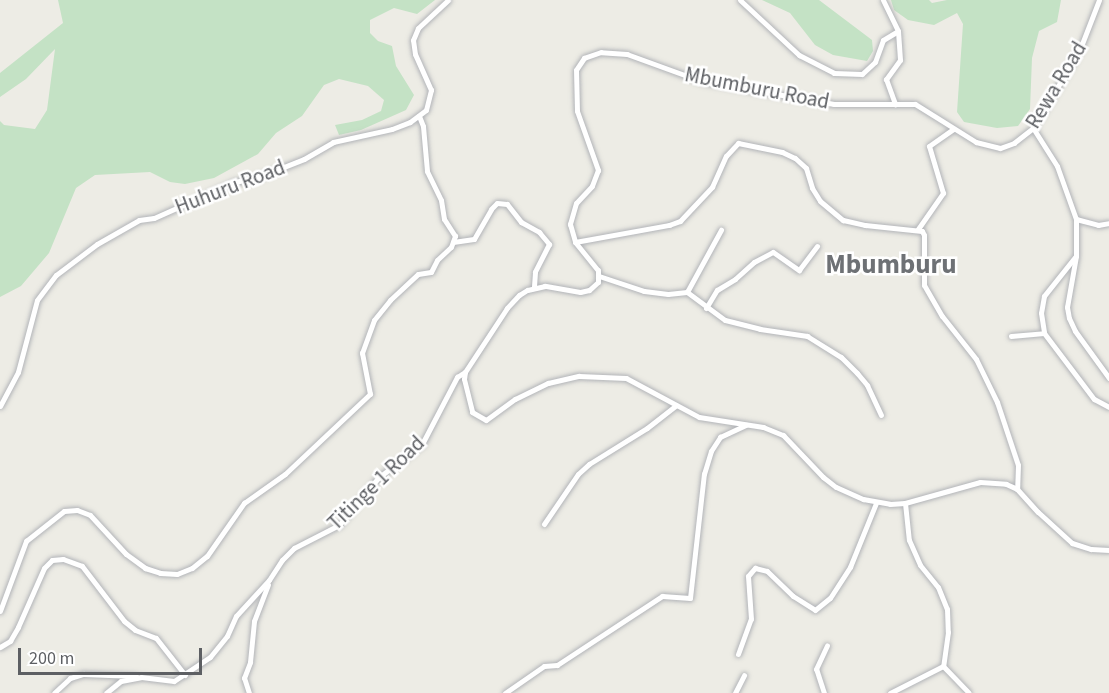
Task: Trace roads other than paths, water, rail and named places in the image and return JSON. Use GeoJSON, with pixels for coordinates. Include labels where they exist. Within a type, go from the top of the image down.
{"type":"FeatureCollection","features":[{"type":"Feature","properties":{"kind":"street"},"geometry":{"type":"LineString","coordinates":[[0,611],[26,541],[64,511],[77,510],[90,515],[126,554],[145,568],[160,573],[177,573],[192,568],[207,556],[244,502],[285,474],[370,394],[362,353],[374,320],[390,300],[418,274],[431,272],[455,236],[444,219],[441,200],[427,171],[423,126],[419,116],[426,110],[431,90],[416,54],[413,40],[418,28],[448,0]]}},
{"type":"Feature","properties":{"kind":"street"},"geometry":{"type":"LineString","coordinates":[[740,0],[799,55],[834,73],[862,74],[875,62],[883,40],[898,32]]}},
{"type":"Feature","properties":{"kind":"street"},"geometry":{"type":"LineString","coordinates":[[883,0],[898,32],[900,60],[886,79],[895,104]]}},
{"type":"Feature","properties":{"kind":"street","name":"Rewa Road"},"geometry":{"type":"LineString","coordinates":[[895,104],[915,104],[976,142],[1000,148],[1014,143],[1034,128],[1080,49],[1099,0]]}},
{"type":"Feature","properties":{"kind":"street","name":"Mbumburu Road"},"geometry":{"type":"LineString","coordinates":[[599,276],[575,242],[570,224],[576,203],[592,186],[598,170],[577,111],[575,93],[576,70],[580,63],[592,53],[612,51],[627,54],[701,81],[743,90],[834,104],[895,104]]}},
{"type":"Feature","properties":{"kind":"street","name":"Huhuru Road"},"geometry":{"type":"LineString","coordinates":[[0,405],[18,372],[37,300],[56,275],[97,244],[139,220],[154,218],[235,182],[261,176],[304,159],[333,142],[392,129],[419,116]]}},
{"type":"Feature","properties":{"kind":"street"},"geometry":{"type":"LineString","coordinates":[[1034,128],[1057,166],[1076,219],[1076,256],[1068,293],[1069,318],[1075,331],[1109,378]]}},
{"type":"Feature","properties":{"kind":"street"},"geometry":{"type":"LineString","coordinates":[[918,230],[943,193],[928,146],[953,129]]}},
{"type":"Feature","properties":{"kind":"street"},"geometry":{"type":"LineString","coordinates":[[575,242],[680,221],[712,187],[726,156],[738,143],[782,152],[795,158],[806,168],[812,188],[820,201],[843,220],[865,225],[918,230],[924,235],[924,285],[942,316],[976,359],[997,402],[1018,465],[1017,489]]}},
{"type":"Feature","properties":{"kind":"street"},"geometry":{"type":"LineString","coordinates":[[453,242],[474,239],[491,208],[497,203],[507,204],[521,222],[539,232],[549,244],[535,272],[534,288]]}},
{"type":"Feature","properties":{"kind":"street"},"geometry":{"type":"LineString","coordinates":[[1076,219],[1098,225],[1109,223]]}},
{"type":"Feature","properties":{"kind":"street"},"geometry":{"type":"LineString","coordinates":[[687,292],[721,230]]}},
{"type":"Feature","properties":{"kind":"street"},"geometry":{"type":"LineString","coordinates":[[705,308],[717,290],[735,279],[754,262],[773,252],[799,270],[817,246]]}},
{"type":"Feature","properties":{"kind":"street"},"geometry":{"type":"LineString","coordinates":[[1076,256],[1044,296],[1041,313],[1044,333],[1094,399],[1109,407]]}},
{"type":"Feature","properties":{"kind":"street"},"geometry":{"type":"LineString","coordinates":[[881,415],[867,385],[841,357],[807,336],[760,329],[725,320],[705,308],[687,292],[668,294],[644,291],[599,276],[594,286],[580,292],[545,286],[519,295],[507,308],[465,372],[464,379],[472,412],[486,420],[530,390],[548,383],[579,376],[626,378],[699,417],[746,425],[783,435],[836,487],[850,495],[876,502],[904,503],[980,482],[993,482],[1017,489],[1072,543],[1091,549],[1109,550]]}},
{"type":"Feature","properties":{"kind":"street"},"geometry":{"type":"LineString","coordinates":[[1011,336],[1044,333]]}},
{"type":"Feature","properties":{"kind":"street","name":"Titinge 1 Road"},"geometry":{"type":"LineString","coordinates":[[106,693],[121,681],[141,677],[174,681],[210,657],[227,636],[236,616],[269,580],[282,560],[294,548],[339,525],[378,478],[422,444],[457,377],[465,372]]}},
{"type":"Feature","properties":{"kind":"street"},"geometry":{"type":"LineString","coordinates":[[544,524],[578,474],[589,464],[647,428],[676,405]]}},
{"type":"Feature","properties":{"kind":"street"},"geometry":{"type":"LineString","coordinates":[[505,693],[544,666],[557,665],[662,596],[690,598],[702,484],[711,451],[720,437],[746,425]]}},
{"type":"Feature","properties":{"kind":"street"},"geometry":{"type":"LineString","coordinates":[[738,654],[751,619],[748,576],[755,568],[767,571],[793,596],[815,610],[830,598],[850,567],[876,502]]}},
{"type":"Feature","properties":{"kind":"street"},"geometry":{"type":"LineString","coordinates":[[904,503],[909,540],[920,565],[938,587],[947,609],[948,632],[943,666]]}},
{"type":"Feature","properties":{"kind":"street"},"geometry":{"type":"LineString","coordinates":[[0,647],[10,641],[18,627],[44,568],[52,560],[63,560],[82,566],[124,621],[135,630],[156,638],[185,675]]}},
{"type":"Feature","properties":{"kind":"street"},"geometry":{"type":"LineString","coordinates":[[249,693],[244,678],[250,662],[254,621],[269,580]]}},
{"type":"Feature","properties":{"kind":"street"},"geometry":{"type":"LineString","coordinates":[[824,693],[816,669],[827,645]]}},
{"type":"Feature","properties":{"kind":"street"},"geometry":{"type":"LineString","coordinates":[[890,693],[943,666]]}},
{"type":"Feature","properties":{"kind":"street"},"geometry":{"type":"LineString","coordinates":[[943,666],[969,693]]}},
{"type":"Feature","properties":{"kind":"street"},"geometry":{"type":"LineString","coordinates":[[54,693],[70,678],[83,674],[141,677]]}},
{"type":"Feature","properties":{"kind":"street"},"geometry":{"type":"LineString","coordinates":[[735,693],[744,675]]}},
{"type":"Feature","properties":{"kind":"district","name":"Mbumburu"},"geometry":{"type":"Point","coordinates":[891,265]}}]}
